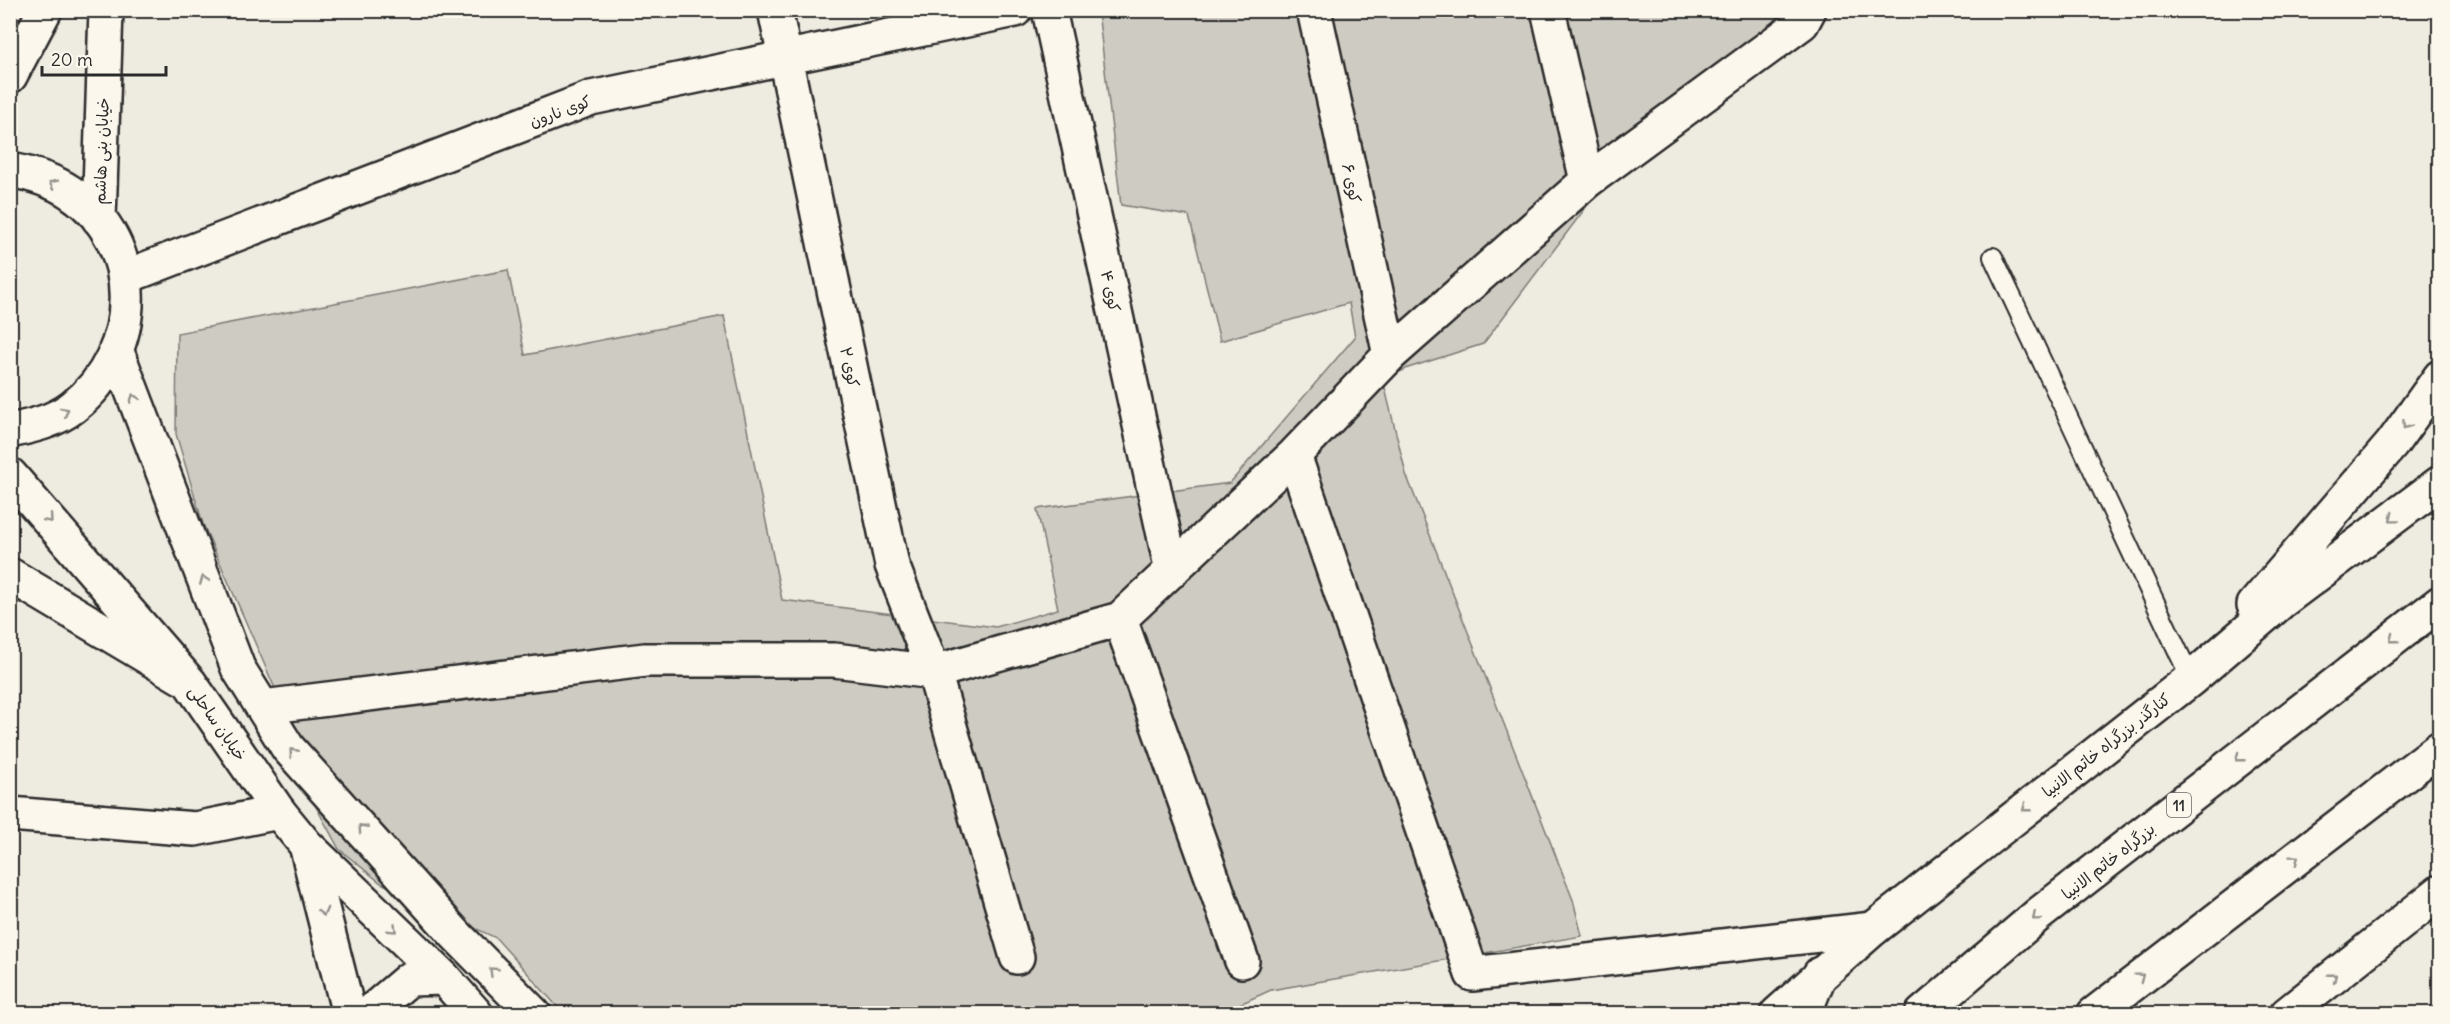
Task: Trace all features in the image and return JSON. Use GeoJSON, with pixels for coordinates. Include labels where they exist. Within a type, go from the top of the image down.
{"type":"FeatureCollection","features":[{"type":"Feature","properties":{"kind":"main road"},"geometry":{"type":"LineString","coordinates":[[10,76],[45,10]]}},
{"type":"Feature","properties":{"kind":"main road","name":"خیابان بنی هاشم"},"geometry":{"type":"LineString","coordinates":[[99,219],[106,10]]}},
{"type":"Feature","properties":{"kind":"main road","name":"کوی ۲"},"geometry":{"type":"LineString","coordinates":[[775,10],[892,565],[934,672],[1017,957]]}},
{"type":"Feature","properties":{"kind":"main road","name":"کوی نارون"},"geometry":{"type":"LineString","coordinates":[[125,277],[591,98],[1015,10]]}},
{"type":"Feature","properties":{"kind":"main road","name":"کوی ۴"},"geometry":{"type":"LineString","coordinates":[[1049,10],[1172,571]]}},
{"type":"Feature","properties":{"kind":"main road","name":"کوی ۶"},"geometry":{"type":"LineString","coordinates":[[1314,10],[1390,355]]}},
{"type":"Feature","properties":{"kind":"main road"},"geometry":{"type":"LineString","coordinates":[[1548,10],[1587,181]]}},
{"type":"Feature","properties":{"kind":"main road"},"geometry":{"type":"LineString","coordinates":[[263,707],[645,660],[834,660],[934,672],[1120,619],[1294,455],[1390,355],[1587,181],[1802,23],[1809,10]]}},
{"type":"Feature","properties":{"kind":"main road"},"geometry":{"type":"LineString","coordinates":[[10,170],[36,175],[71,192],[99,219],[115,246],[125,277],[127,302],[124,328],[117,352],[99,382],[73,407],[42,424],[10,431]]}},
{"type":"Feature","properties":{"kind":"main road"},"geometry":{"type":"LineString","coordinates":[[117,352],[238,668],[288,748],[456,935],[534,1014]]}},
{"type":"Feature","properties":{"kind":"main road"},"geometry":{"type":"LineString","coordinates":[[2191,679],[2392,444],[2439,376]]}},
{"type":"Feature","properties":{"kind":"main road"},"geometry":{"type":"LineString","coordinates":[[1294,455],[1472,974],[1873,929]]}},
{"type":"Feature","properties":{"kind":"main road","name":"خیابان ساحلی"},"geometry":{"type":"LineString","coordinates":[[10,475],[190,683],[279,812],[306,845],[349,1014]]}},
{"type":"Feature","properties":{"kind":"main road","name":"کنارگذر بزرگراه خاتم الانبیا"},"geometry":{"type":"LineString","coordinates":[[1777,1014],[1873,929],[2191,679],[2283,601],[2439,483]]}},
{"type":"Feature","properties":{"kind":"main road"},"geometry":{"type":"LineString","coordinates":[[10,575],[190,683]]}},
{"type":"Feature","properties":{"kind":"main road","name":"بزرگراه خاتم الانبیا"},"geometry":{"type":"LineString","coordinates":[[1922,1014],[2039,914],[2439,603]]}},
{"type":"Feature","properties":{"kind":"main road"},"geometry":{"type":"LineString","coordinates":[[1120,619],[1242,961]]}},
{"type":"Feature","properties":{"kind":"main road"},"geometry":{"type":"LineString","coordinates":[[2107,1010],[2439,748]]}},
{"type":"Feature","properties":{"kind":"main road"},"geometry":{"type":"LineString","coordinates":[[10,814],[195,829],[279,812]]}},
{"type":"Feature","properties":{"kind":"main road"},"geometry":{"type":"LineString","coordinates":[[306,845],[444,978],[476,1014]]}},
{"type":"Feature","properties":{"kind":"main road"},"geometry":{"type":"LineString","coordinates":[[2287,1014],[2439,892]]}},
{"type":"Feature","properties":{"kind":"main road"},"geometry":{"type":"LineString","coordinates":[[1804,1014],[1820,974]]}},
{"type":"Feature","properties":{"kind":"main road"},"geometry":{"type":"LineString","coordinates":[[372,1014],[375,1008],[409,979],[444,978]]}},
{"type":"Feature","properties":{"kind":"lane"},"geometry":{"type":"LineString","coordinates":[[1993,257],[2191,679]]}},
{"type":"Feature","properties":{"kind":"shaded area"},"geometry":{"type":"Polygon","coordinates":[[[1098,11],[1823,11],[1605,182],[1483,344],[1408,368],[1383,380],[1406,474],[1573,900],[1582,936],[1271,990],[1220,1013],[563,1013],[496,938],[381,883],[339,849],[301,779],[280,700],[203,524],[176,434],[177,333],[508,270],[525,355],[724,316],[782,600],[996,627],[1058,609],[1037,509],[1230,483],[1355,337],[1349,303],[1220,341],[1189,216],[1121,205],[1098,11]]]}}]}
